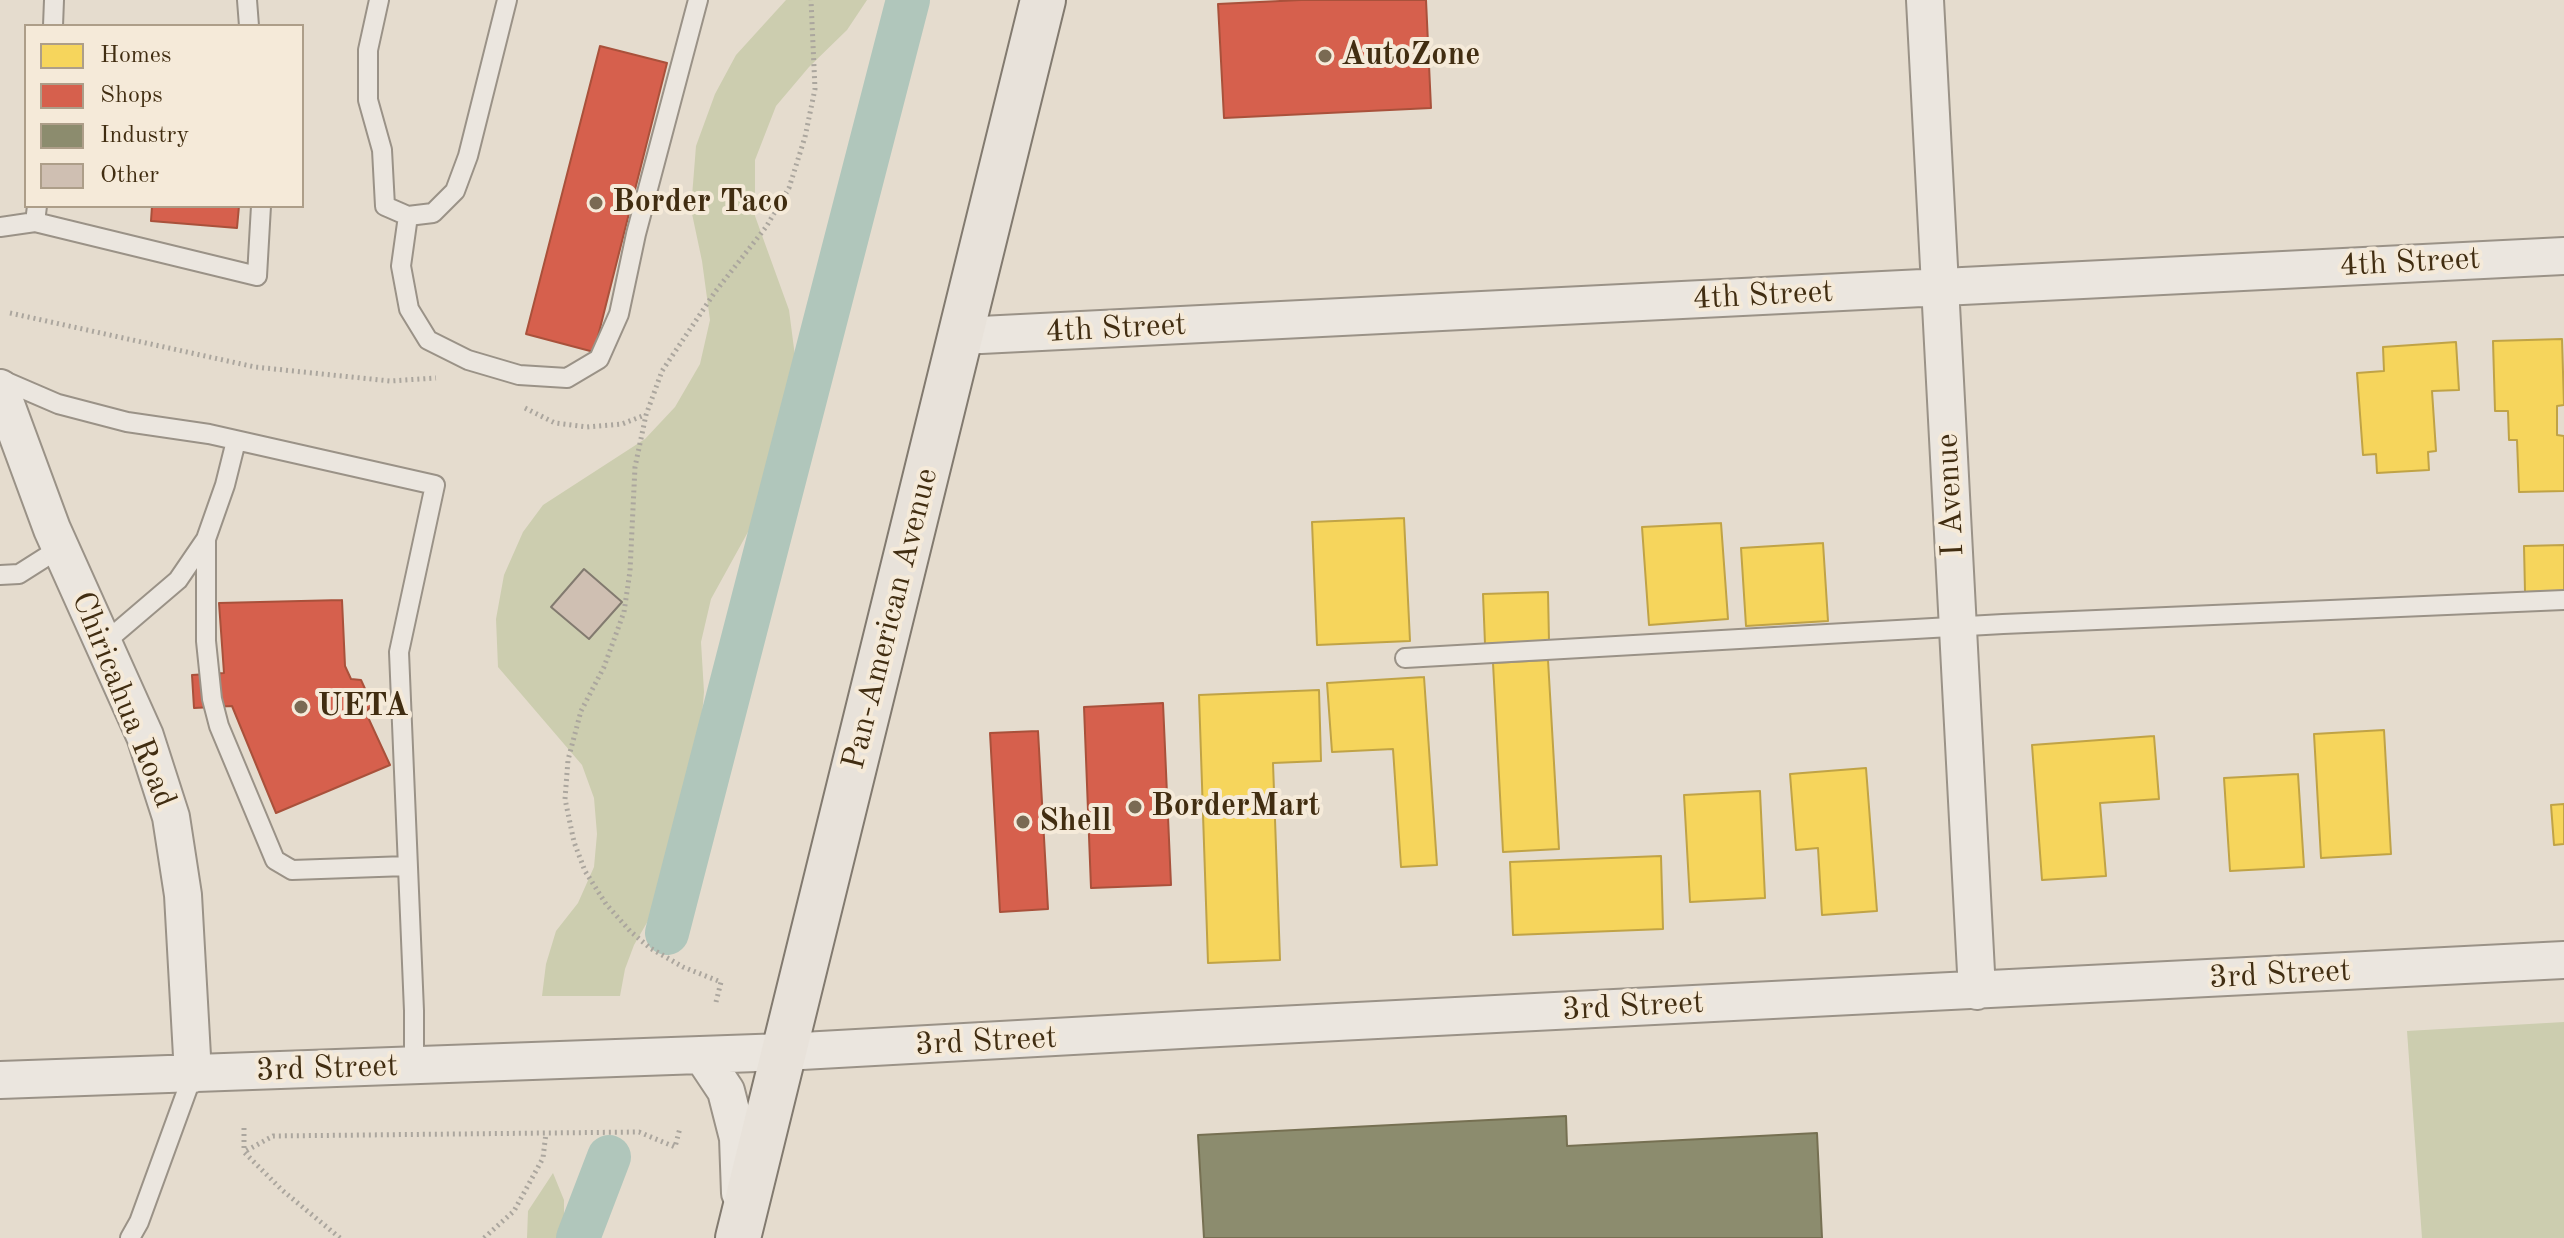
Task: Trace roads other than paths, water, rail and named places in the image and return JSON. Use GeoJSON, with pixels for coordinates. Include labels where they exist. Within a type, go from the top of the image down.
{"type":"FeatureCollection","features":[{"type":"Feature","properties":{"kind":"main road","name":"Pan-American Avenue"},"geometry":{"type":"LineString","coordinates":[[740,1231],[1043,0]]}},
{"type":"Feature","properties":{"kind":"street","name":"I Avenue"},"geometry":{"type":"LineString","coordinates":[[1925,0],[1977,991]]}},
{"type":"Feature","properties":{"kind":"street","name":"4th Street"},"geometry":{"type":"LineString","coordinates":[[961,336],[2564,256]]}},
{"type":"Feature","properties":{"kind":"street","name":"Chiricahua Road"},"geometry":{"type":"LineString","coordinates":[[0,388],[18,443],[60,548],[145,736],[171,817],[183,895],[193,1074]]}},
{"type":"Feature","properties":{"kind":"street","name":"3rd Street"},"geometry":{"type":"LineString","coordinates":[[0,1080],[784,1052],[2564,960]]}},
{"type":"Feature","properties":{"kind":"street"},"geometry":{"type":"LineString","coordinates":[[702,1055],[726,1091],[735,1126],[740,1231]]}},
{"type":"Feature","properties":{"kind":"lane"},"geometry":{"type":"LineString","coordinates":[[53,24],[54,0]]}},
{"type":"Feature","properties":{"kind":"lane"},"geometry":{"type":"LineString","coordinates":[[247,0],[249,24]]}},
{"type":"Feature","properties":{"kind":"lane"},"geometry":{"type":"LineString","coordinates":[[379,0],[368,50],[368,100],[382,150],[385,206],[408,216],[433,213],[455,191],[468,156],[507,0]]}},
{"type":"Feature","properties":{"kind":"lane"},"geometry":{"type":"LineString","coordinates":[[408,216],[401,266],[409,309],[428,340],[468,360],[519,375],[567,378],[599,359],[619,314],[636,234],[698,0]]}},
{"type":"Feature","properties":{"kind":"lane"},"geometry":{"type":"LineString","coordinates":[[0,227],[36,214],[257,276],[261,208]]}},
{"type":"Feature","properties":{"kind":"lane"},"geometry":{"type":"LineString","coordinates":[[0,379],[72,407],[127,422],[236,441],[435,485],[399,652],[414,1066]]}},
{"type":"Feature","properties":{"kind":"lane"},"geometry":{"type":"LineString","coordinates":[[103,644],[178,580],[206,539],[236,441]]}},
{"type":"Feature","properties":{"kind":"lane"},"geometry":{"type":"LineString","coordinates":[[206,539],[206,641],[212,699],[219,726],[275,860],[292,870],[407,866]]}},
{"type":"Feature","properties":{"kind":"lane"},"geometry":{"type":"LineString","coordinates":[[0,575],[19,574],[60,548]]}},
{"type":"Feature","properties":{"kind":"lane"},"geometry":{"type":"LineString","coordinates":[[1405,658],[1957,626],[2564,600]]}},
{"type":"Feature","properties":{"kind":"lane"},"geometry":{"type":"LineString","coordinates":[[130,1238],[139,1222],[193,1074]]}},
{"type":"Feature","properties":{"kind":"waterway"},"geometry":{"type":"LineString","coordinates":[[667,933],[908,0]]}},
{"type":"Feature","properties":{"kind":"waterway"},"geometry":{"type":"LineString","coordinates":[[578,1238],[609,1157]]}},
{"type":"Feature","properties":{"kind":"place","name":"AutoZone"},"geometry":{"type":"Point","coordinates":[1325,56]}},
{"type":"Feature","properties":{"kind":"place","name":"Border Taco"},"geometry":{"type":"Point","coordinates":[596,203]}},
{"type":"Feature","properties":{"kind":"place","name":"UETA"},"geometry":{"type":"Point","coordinates":[301,707]}},
{"type":"Feature","properties":{"kind":"place","name":"BorderMart"},"geometry":{"type":"Point","coordinates":[1135,807]}},
{"type":"Feature","properties":{"kind":"place","name":"Shell"},"geometry":{"type":"Point","coordinates":[1023,822]}}]}
